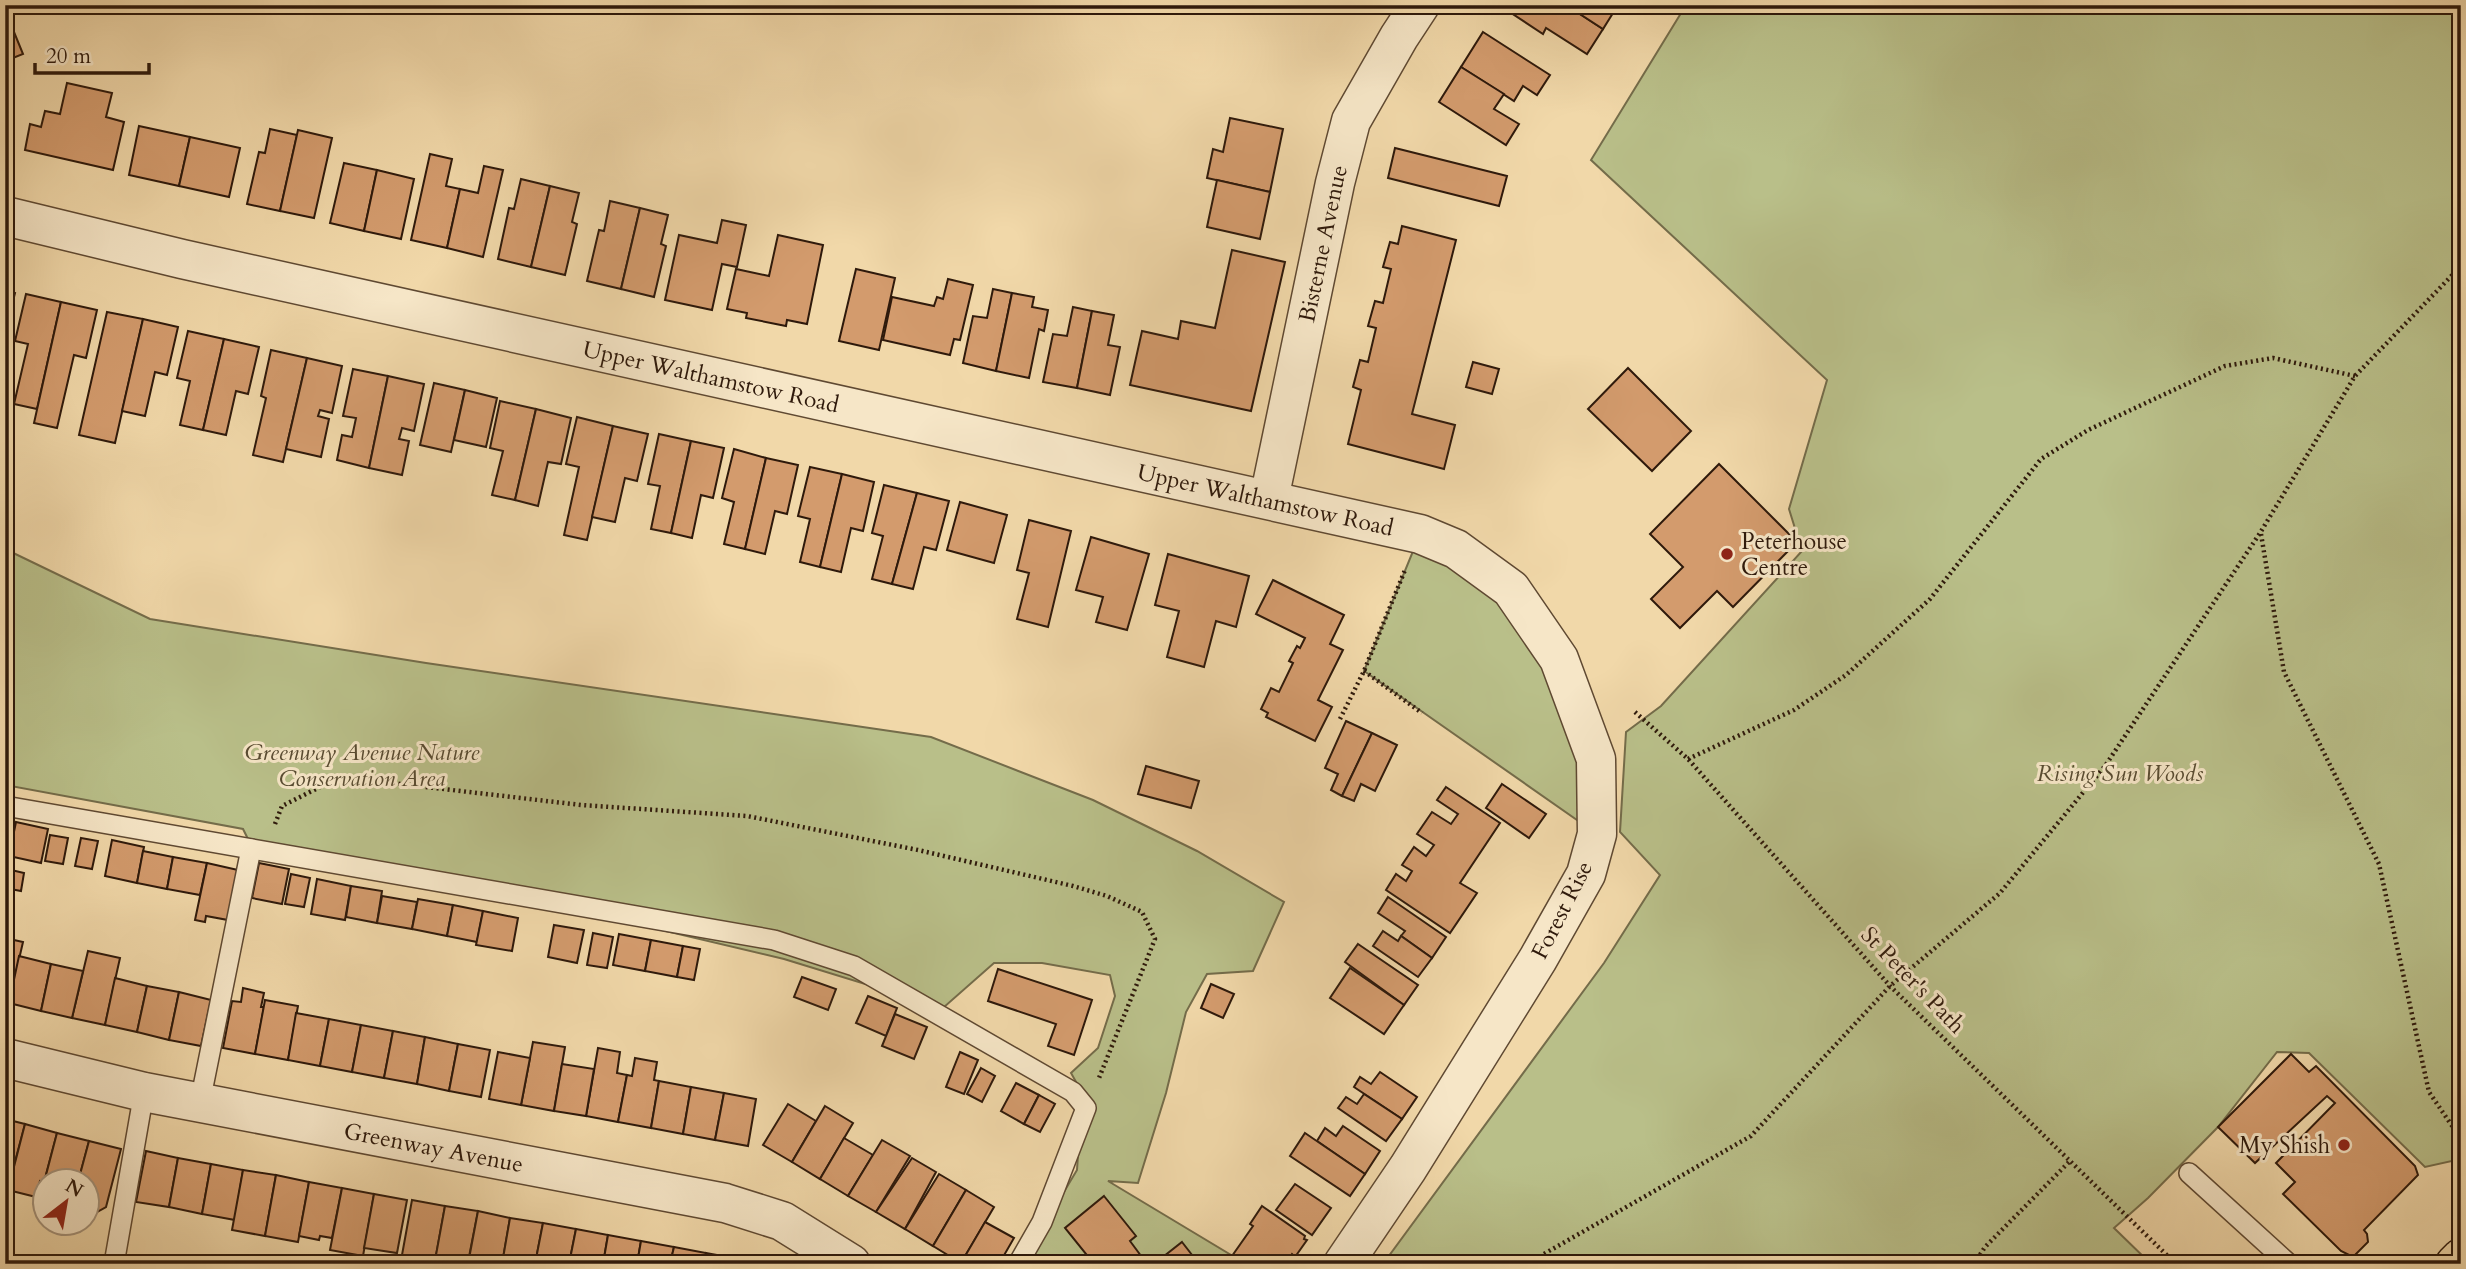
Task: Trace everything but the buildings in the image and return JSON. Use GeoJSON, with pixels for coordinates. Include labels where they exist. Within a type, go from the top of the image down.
{"type":"FeatureCollection","features":[{"type":"Feature","properties":{"kind":"main road"},"geometry":{"type":"LineString","coordinates":[[2455,1264],[2461,1258]]}},
{"type":"Feature","properties":{"kind":"street","name":"Bisterne Avenue"},"geometry":{"type":"LineString","coordinates":[[1269,499],[1335,183],[1351,121],[1420,5]]}},
{"type":"Feature","properties":{"kind":"street","name":"Upper Walthamstow Road"},"geometry":{"type":"LineString","coordinates":[[5,216],[182,259],[1420,534]]}},
{"type":"Feature","properties":{"kind":"street","name":"Forest Rise"},"geometry":{"type":"LineString","coordinates":[[1343,1264],[1408,1168],[1538,959],[1586,874],[1597,834],[1596,759],[1559,659],[1511,589],[1456,549],[1420,534]]}},
{"type":"Feature","properties":{"kind":"street","name":"Greenway Avenue"},"geometry":{"type":"LineString","coordinates":[[5,1058],[144,1092],[725,1203],[782,1221],[851,1264]]}},
{"type":"Feature","properties":{"kind":"lane"},"geometry":{"type":"LineString","coordinates":[[5,806],[774,940],[853,966],[1073,1093],[1086,1108],[1042,1222],[1018,1264]]}},
{"type":"Feature","properties":{"kind":"lane"},"geometry":{"type":"LineString","coordinates":[[200,1102],[257,850]]}},
{"type":"Feature","properties":{"kind":"lane"},"geometry":{"type":"LineString","coordinates":[[114,1264],[144,1092]]}},
{"type":"Feature","properties":{"kind":"lane"},"geometry":{"type":"LineString","coordinates":[[2189,1173],[2289,1264]]}},
{"type":"Feature","properties":{"kind":"path"},"geometry":{"type":"LineString","coordinates":[[1531,1264],[1542,1255],[1751,1136],[1891,986],[2000,892],[2105,766],[2260,533],[2355,376],[2461,266]]}},
{"type":"Feature","properties":{"kind":"path"},"geometry":{"type":"LineString","coordinates":[[1688,759],[1794,710],[1846,674],[1930,599],[2041,459],[2088,430],[2225,366],[2273,358],[2355,376]]}},
{"type":"Feature","properties":{"kind":"path"},"geometry":{"type":"LineString","coordinates":[[2260,533],[2284,672],[2379,864],[2429,1092],[2461,1139]]}},
{"type":"Feature","properties":{"kind":"path"},"geometry":{"type":"LineString","coordinates":[[1340,719],[1364,671],[1420,534]]}},
{"type":"Feature","properties":{"kind":"path"},"geometry":{"type":"LineString","coordinates":[[1364,671],[1422,713]]}},
{"type":"Feature","properties":{"kind":"path","name":"St Peter's Path"},"geometry":{"type":"LineString","coordinates":[[1635,712],[1688,759],[1891,986],[2176,1264]]}},
{"type":"Feature","properties":{"kind":"path"},"geometry":{"type":"LineString","coordinates":[[257,850],[282,806],[340,778],[580,805],[747,816],[918,850],[1107,896],[1142,912],[1155,939],[1101,1075],[1082,1101]]}},
{"type":"Feature","properties":{"kind":"path"},"geometry":{"type":"LineString","coordinates":[[1974,1264],[1984,1247],[2070,1161]]}},
{"type":"Feature","properties":{"kind":"green space","name":"Rising Sun Woods"},"geometry":{"type":"Polygon","coordinates":[[[1686,5],[2461,5],[2461,1159],[2425,1167],[2309,1053],[2277,1052],[2218,1127],[2148,1198],[2114,1228],[2151,1264],[1383,1264],[1604,963],[1660,875],[1620,832],[1626,732],[1661,706],[1802,551],[1789,509],[1827,380],[1591,160],[1686,5]]]}},
{"type":"Feature","properties":{"kind":"green space"},"geometry":{"type":"Polygon","coordinates":[[[1420,534],[1456,549],[1559,659],[1597,834],[1364,671],[1420,534]]]}},
{"type":"Feature","properties":{"kind":"green space","name":"Greenway Avenue Nature Conservation Area"},"geometry":{"type":"Polygon","coordinates":[[[5,549],[150,619],[426,663],[931,737],[1093,800],[1197,851],[1284,902],[1253,971],[1207,974],[1186,1012],[1166,1093],[1138,1183],[1108,1181],[1246,1264],[1021,1264],[1077,1170],[1079,1140],[1089,1105],[1071,1073],[1098,1048],[1115,996],[1110,975],[1042,963],[994,963],[943,1008],[784,959],[615,919],[251,845],[243,829],[5,785],[5,549]]]}},
{"type":"Feature","properties":{"kind":"place","name":"Peterhouse Centre"},"geometry":{"type":"Point","coordinates":[1727,554]}},
{"type":"Feature","properties":{"kind":"place","name":"My Shish"},"geometry":{"type":"Point","coordinates":[2344,1145]}}]}
